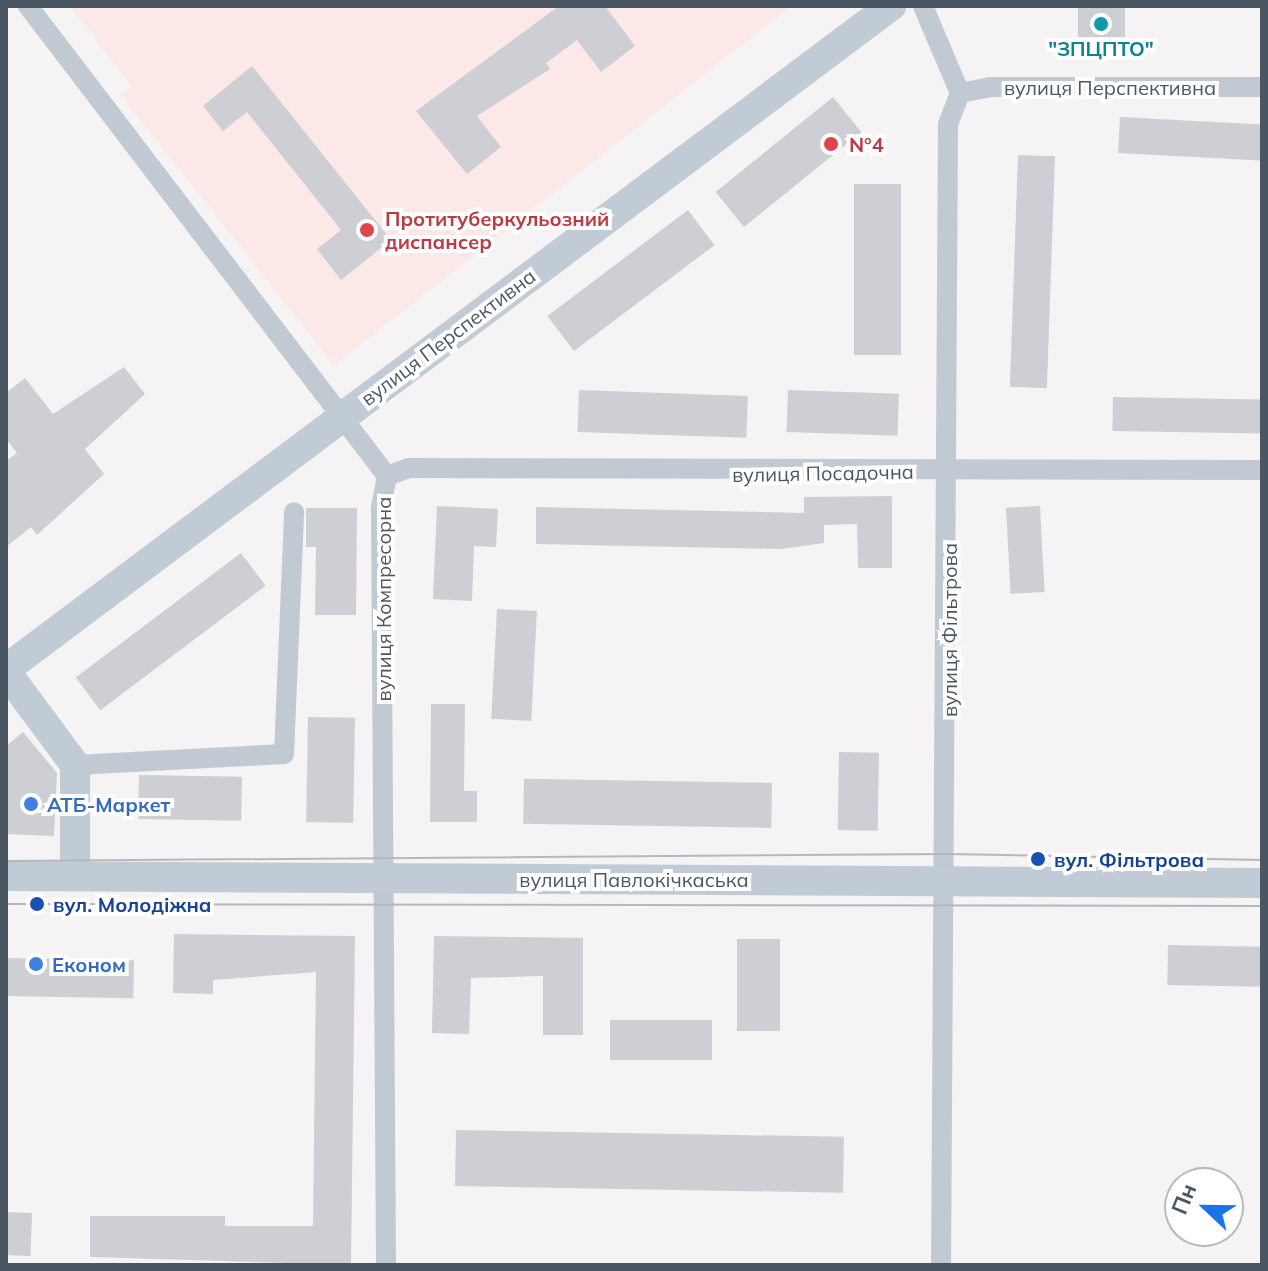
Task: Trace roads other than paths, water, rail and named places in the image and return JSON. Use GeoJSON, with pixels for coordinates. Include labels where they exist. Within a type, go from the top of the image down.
{"type":"FeatureCollection","features":[{"type":"Feature","properties":{"kind":"street","name":"вулиця Компресорна"},"geometry":{"type":"LineString","coordinates":[[28,6],[387,476],[381,508],[387,878],[386,1265]]}},
{"type":"Feature","properties":{"kind":"street","name":"вулиця Перспективна"},"geometry":{"type":"LineString","coordinates":[[6,671],[891,6]]}},
{"type":"Feature","properties":{"kind":"street"},"geometry":{"type":"LineString","coordinates":[[923,6],[960,93]]}},
{"type":"Feature","properties":{"kind":"street","name":"вулиця Перспективна"},"geometry":{"type":"LineString","coordinates":[[960,93],[991,87],[1262,87]]}},
{"type":"Feature","properties":{"kind":"street","name":"вулиця Фільтрова"},"geometry":{"type":"LineString","coordinates":[[941,1265],[950,471],[948,124],[960,93]]}},
{"type":"Feature","properties":{"kind":"street","name":"вулиця Посадочна"},"geometry":{"type":"LineString","coordinates":[[387,476],[409,468],[1262,470]]}},
{"type":"Feature","properties":{"kind":"street"},"geometry":{"type":"LineString","coordinates":[[75,765],[284,754],[294,512]]}},
{"type":"Feature","properties":{"kind":"street"},"geometry":{"type":"LineString","coordinates":[[6,671],[75,765],[75,876]]}},
{"type":"Feature","properties":{"kind":"street","name":"вулиця Павлокічкаська"},"geometry":{"type":"LineString","coordinates":[[6,876],[1262,883]]}},
{"type":"Feature","properties":{"kind":"tram line"},"geometry":{"type":"LineString","coordinates":[[6,861],[947,854],[1262,860]]}},
{"type":"Feature","properties":{"kind":"tram line"},"geometry":{"type":"LineString","coordinates":[[6,904],[1262,906]]}},
{"type":"Feature","properties":{"kind":"place","name":"\"ЗПЦПТО\""},"geometry":{"type":"Point","coordinates":[1101,24]}},
{"type":"Feature","properties":{"kind":"place","name":"N°4"},"geometry":{"type":"Point","coordinates":[831,144]}},
{"type":"Feature","properties":{"kind":"place","name":"Протитуберкульозний диспансер"},"geometry":{"type":"Point","coordinates":[367,230]}},
{"type":"Feature","properties":{"kind":"place","name":"АТБ-Маркет"},"geometry":{"type":"Point","coordinates":[31,804]}},
{"type":"Feature","properties":{"kind":"place","name":"вул. Фільтрова"},"geometry":{"type":"Point","coordinates":[1038,859]}},
{"type":"Feature","properties":{"kind":"place","name":"вул. Молодіжна"},"geometry":{"type":"Point","coordinates":[37,904]}},
{"type":"Feature","properties":{"kind":"place","name":"Економ"},"geometry":{"type":"Point","coordinates":[36,964]}}]}
